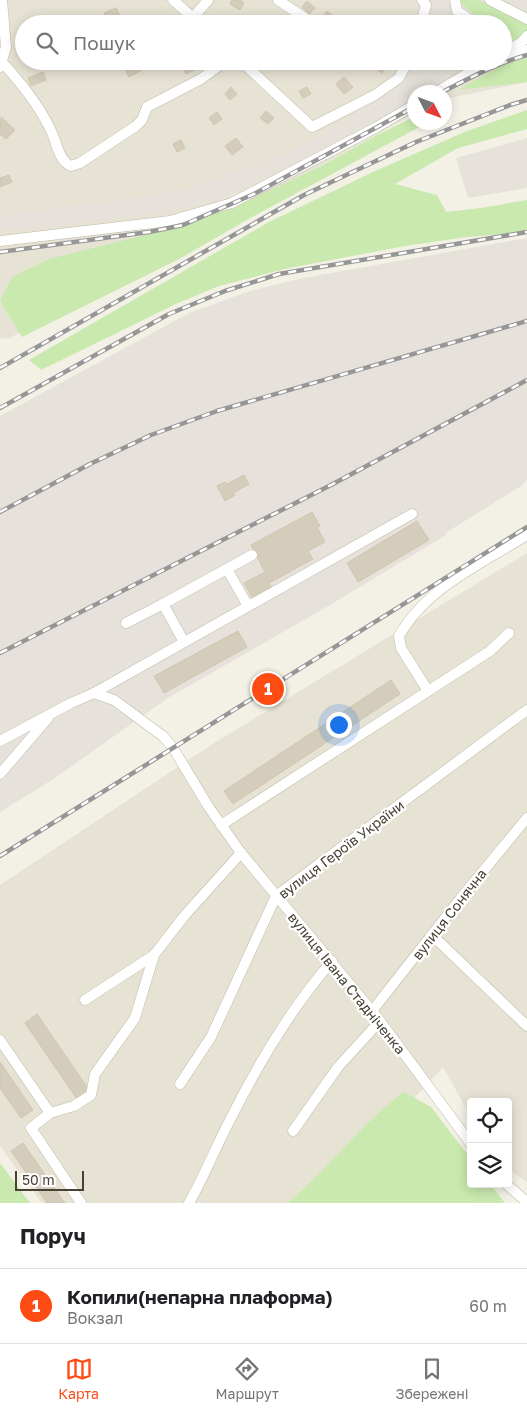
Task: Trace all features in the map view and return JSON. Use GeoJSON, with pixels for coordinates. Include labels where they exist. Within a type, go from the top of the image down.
{"type":"FeatureCollection","features":[{"type":"Feature","properties":{"kind":"street"},"geometry":{"type":"LineString","coordinates":[[2,0],[6,47],[1,66],[18,79],[35,103],[46,120],[62,158],[66,164],[71,166],[80,163],[136,126],[142,120],[147,107],[201,79],[213,70]]}},
{"type":"Feature","properties":{"kind":"street"},"geometry":{"type":"LineString","coordinates":[[173,0],[189,15]]}},
{"type":"Feature","properties":{"kind":"street"},"geometry":{"type":"LineString","coordinates":[[199,15],[208,0]]}},
{"type":"Feature","properties":{"kind":"street"},"geometry":{"type":"LineString","coordinates":[[422,0],[426,5],[423,15]]}},
{"type":"Feature","properties":{"kind":"street"},"geometry":{"type":"LineString","coordinates":[[455,0],[457,11],[463,15]]}},
{"type":"Feature","properties":{"kind":"street"},"geometry":{"type":"LineString","coordinates":[[490,0],[527,19]]}},
{"type":"Feature","properties":{"kind":"street"},"geometry":{"type":"LineString","coordinates":[[284,1],[302,15]]}},
{"type":"Feature","properties":{"kind":"street"},"geometry":{"type":"LineString","coordinates":[[512,47],[522,42],[527,36]]}},
{"type":"Feature","properties":{"kind":"street"},"geometry":{"type":"LineString","coordinates":[[512,51],[527,50]]}},
{"type":"Feature","properties":{"kind":"street"},"geometry":{"type":"LineString","coordinates":[[252,70],[312,127],[375,95],[399,78],[403,70]]}},
{"type":"Feature","properties":{"kind":"street"},"geometry":{"type":"LineString","coordinates":[[448,85],[474,70]]}},
{"type":"Feature","properties":{"kind":"street"},"geometry":{"type":"LineString","coordinates":[[0,241],[170,221],[232,202],[377,127],[407,109]]}},
{"type":"Feature","properties":{"kind":"street"},"geometry":{"type":"LineString","coordinates":[[0,741],[53,712],[94,693],[412,514]]}},
{"type":"Feature","properties":{"kind":"street"},"geometry":{"type":"LineString","coordinates":[[428,691],[402,648],[399,636],[403,628],[418,610],[440,589],[527,535]]}},
{"type":"Feature","properties":{"kind":"street"},"geometry":{"type":"LineString","coordinates":[[126,623],[252,555]]}},
{"type":"Feature","properties":{"kind":"street"},"geometry":{"type":"LineString","coordinates":[[227,569],[248,606]]}},
{"type":"Feature","properties":{"kind":"street"},"geometry":{"type":"LineString","coordinates":[[163,604],[184,642]]}},
{"type":"Feature","properties":{"kind":"street"},"geometry":{"type":"LineString","coordinates":[[221,824],[490,651],[509,633]]}},
{"type":"Feature","properties":{"kind":"street","name":"вулиця Івана Стадніченка"},"geometry":{"type":"LineString","coordinates":[[94,693],[114,700],[164,737],[241,853],[380,1021],[470,1143]]}},
{"type":"Feature","properties":{"kind":"street","name":"вулиця Героїв України"},"geometry":{"type":"LineString","coordinates":[[180,1084],[211,1036],[276,896],[527,710]]}},
{"type":"Feature","properties":{"kind":"street"},"geometry":{"type":"LineString","coordinates":[[0,774],[53,712]]}},
{"type":"Feature","properties":{"kind":"street","name":"вулиця Сонячна"},"geometry":{"type":"LineString","coordinates":[[372,1011],[460,899],[525,824]]}},
{"type":"Feature","properties":{"kind":"street"},"geometry":{"type":"LineString","coordinates":[[85,1000],[154,955],[185,916],[241,853]]}},
{"type":"Feature","properties":{"kind":"street"},"geometry":{"type":"LineString","coordinates":[[432,935],[527,1026]]}},
{"type":"Feature","properties":{"kind":"street"},"geometry":{"type":"LineString","coordinates":[[81,1203],[30,1128],[50,1113],[74,1106],[91,1095],[95,1074],[135,1018],[154,955]]}},
{"type":"Feature","properties":{"kind":"street"},"geometry":{"type":"LineString","coordinates":[[189,1203],[231,1117],[292,1011],[332,961]]}},
{"type":"Feature","properties":{"kind":"street"},"geometry":{"type":"LineString","coordinates":[[293,1131],[338,1068],[380,1021]]}},
{"type":"Feature","properties":{"kind":"street"},"geometry":{"type":"LineString","coordinates":[[0,1040],[50,1113]]}},
{"type":"Feature","properties":{"kind":"street"},"geometry":{"type":"LineString","coordinates":[[511,1188],[527,1202]]}},
{"type":"Feature","properties":{"kind":"shaded area"},"geometry":{"type":"Polygon","coordinates":[[[0,0],[527,0],[527,82],[452,98],[452,85],[407,85],[407,118],[8,339],[0,338],[0,0]]]}},
{"type":"Feature","properties":{"kind":"shaded area"},"geometry":{"type":"Polygon","coordinates":[[[430,0],[522,0],[527,2],[527,25],[521,37],[512,42],[512,15],[429,15],[432,5],[430,0]]]}},
{"type":"Feature","properties":{"kind":"shaded area"},"geometry":{"type":"Polygon","coordinates":[[[410,70],[465,70],[439,85],[407,85],[407,104],[264,179],[221,198],[177,209],[60,226],[0,230],[0,216],[180,191],[259,163],[313,140],[383,96],[408,75],[410,70]]]}},
{"type":"Feature","properties":{"kind":"shaded area"},"geometry":{"type":"Polygon","coordinates":[[[527,138],[527,188],[468,198],[456,158],[527,138]]]}},
{"type":"Feature","properties":{"kind":"shaded area"},"geometry":{"type":"Polygon","coordinates":[[[527,238],[527,479],[523,485],[447,532],[446,535],[330,605],[168,698],[55,778],[0,812],[0,416],[189,313],[250,291],[303,278],[527,238]]]}},
{"type":"Feature","properties":{"kind":"shaded area"},"geometry":{"type":"Polygon","coordinates":[[[527,553],[527,1182],[512,1172],[512,1098],[467,1098],[467,1110],[443,1067],[409,1104],[307,1203],[42,1203],[0,1146],[0,885],[214,743],[527,553]]]}},
{"type":"Feature","properties":{"kind":"green space"},"geometry":{"type":"Polygon","coordinates":[[[461,0],[478,0],[509,15],[475,15],[461,3],[461,0]]]}},
{"type":"Feature","properties":{"kind":"green space"},"geometry":{"type":"Polygon","coordinates":[[[512,17],[527,24],[527,37],[515,41],[512,39],[512,17]]]}},
{"type":"Feature","properties":{"kind":"green space"},"geometry":{"type":"Polygon","coordinates":[[[527,53],[527,82],[458,90],[494,70],[512,70],[512,60],[527,53]]]}},
{"type":"Feature","properties":{"kind":"green space"},"geometry":{"type":"Polygon","coordinates":[[[527,110],[527,129],[458,148],[395,184],[437,195],[446,212],[527,200],[527,232],[467,237],[405,246],[289,268],[219,286],[178,303],[41,370],[29,360],[269,222],[375,171],[467,131],[527,110]]]}},
{"type":"Feature","properties":{"kind":"green space"},"geometry":{"type":"Polygon","coordinates":[[[407,120],[407,130],[414,130],[254,216],[179,259],[22,337],[0,301],[12,277],[49,259],[145,235],[233,208],[323,165],[407,120]]]}},
{"type":"Feature","properties":{"kind":"green space"},"geometry":{"type":"Polygon","coordinates":[[[404,1092],[431,1107],[467,1154],[467,1188],[493,1188],[505,1203],[288,1203],[388,1105],[404,1092]]]}},
{"type":"Feature","properties":{"kind":"green space"},"geometry":{"type":"Polygon","coordinates":[[[0,1163],[30,1203],[0,1203],[0,1163]]]}},
{"type":"Feature","properties":{"kind":"building"},"geometry":{"type":"Polygon","coordinates":[[[232,0],[240,0],[244,3],[240,10],[230,4],[232,0]]]}},
{"type":"Feature","properties":{"kind":"building"},"geometry":{"type":"Polygon","coordinates":[[[307,1],[315,8],[309,14],[302,7],[307,1]]]}},
{"type":"Feature","properties":{"kind":"building"},"geometry":{"type":"Polygon","coordinates":[[[116,8],[120,15],[105,15],[104,13],[116,8]]]}},
{"type":"Feature","properties":{"kind":"building"},"geometry":{"type":"Polygon","coordinates":[[[327,11],[332,15],[324,15],[327,11]]]}},
{"type":"Feature","properties":{"kind":"building"},"geometry":{"type":"Polygon","coordinates":[[[126,70],[142,70],[129,77],[126,70]]]}},
{"type":"Feature","properties":{"kind":"building"},"geometry":{"type":"Polygon","coordinates":[[[184,70],[194,70],[186,74],[184,70]]]}},
{"type":"Feature","properties":{"kind":"building"},"geometry":{"type":"Polygon","coordinates":[[[43,72],[46,80],[31,86],[28,78],[43,72]]]}},
{"type":"Feature","properties":{"kind":"building"},"geometry":{"type":"Polygon","coordinates":[[[344,77],[353,87],[344,94],[336,84],[344,77]]]}},
{"type":"Feature","properties":{"kind":"building"},"geometry":{"type":"Polygon","coordinates":[[[231,87],[237,94],[230,100],[225,94],[231,87]]]}},
{"type":"Feature","properties":{"kind":"building"},"geometry":{"type":"Polygon","coordinates":[[[307,87],[311,94],[303,98],[299,91],[307,87]]]}},
{"type":"Feature","properties":{"kind":"building"},"geometry":{"type":"Polygon","coordinates":[[[266,111],[274,118],[268,124],[260,118],[266,111]]]}},
{"type":"Feature","properties":{"kind":"building"},"geometry":{"type":"Polygon","coordinates":[[[217,112],[222,119],[214,125],[209,118],[217,112]]]}},
{"type":"Feature","properties":{"kind":"building"},"geometry":{"type":"Polygon","coordinates":[[[1,117],[15,130],[6,139],[0,134],[1,117]]]}},
{"type":"Feature","properties":{"kind":"building"},"geometry":{"type":"Polygon","coordinates":[[[236,138],[243,147],[232,155],[225,146],[236,138]]]}},
{"type":"Feature","properties":{"kind":"building"},"geometry":{"type":"Polygon","coordinates":[[[181,140],[185,148],[177,152],[173,144],[181,140]]]}},
{"type":"Feature","properties":{"kind":"building"},"geometry":{"type":"Polygon","coordinates":[[[9,175],[12,182],[0,187],[0,178],[9,175]]]}},
{"type":"Feature","properties":{"kind":"building"},"geometry":{"type":"Polygon","coordinates":[[[244,475],[249,484],[233,493],[235,495],[225,501],[217,486],[225,482],[227,484],[244,475]]]}},
{"type":"Feature","properties":{"kind":"building"},"geometry":{"type":"Polygon","coordinates":[[[312,512],[320,526],[317,527],[325,542],[308,551],[313,559],[269,583],[272,587],[252,597],[244,583],[265,572],[251,545],[312,512]]]}},
{"type":"Feature","properties":{"kind":"building"},"geometry":{"type":"Polygon","coordinates":[[[417,521],[429,540],[358,582],[347,563],[417,521]]]}},
{"type":"Feature","properties":{"kind":"building"},"geometry":{"type":"Polygon","coordinates":[[[238,631],[247,647],[164,693],[154,676],[238,631]]]}},
{"type":"Feature","properties":{"kind":"building"},"geometry":{"type":"Polygon","coordinates":[[[391,680],[400,694],[233,804],[224,791],[391,680]]]}},
{"type":"Feature","properties":{"kind":"building"},"geometry":{"type":"Polygon","coordinates":[[[37,1014],[89,1090],[77,1099],[25,1023],[37,1014]]]}},
{"type":"Feature","properties":{"kind":"building"},"geometry":{"type":"Polygon","coordinates":[[[0,1062],[33,1110],[21,1118],[0,1088],[0,1062]]]}},
{"type":"Feature","properties":{"kind":"building"},"geometry":{"type":"Polygon","coordinates":[[[23,1143],[65,1203],[47,1203],[11,1151],[23,1143]]]}},
{"type":"Feature","properties":{"kind":"railway"},"geometry":{"type":"LineString","coordinates":[[512,60],[527,55]]}},
{"type":"Feature","properties":{"kind":"railway"},"geometry":{"type":"LineString","coordinates":[[452,87],[487,70]]}},
{"type":"Feature","properties":{"kind":"railway"},"geometry":{"type":"LineString","coordinates":[[0,368],[304,195],[416,142],[527,100]]}},
{"type":"Feature","properties":{"kind":"railway"},"geometry":{"type":"LineString","coordinates":[[0,252],[149,232],[183,225],[254,194],[407,111]]}},
{"type":"Feature","properties":{"kind":"railway"},"geometry":{"type":"LineString","coordinates":[[0,408],[169,314],[225,291],[279,274],[527,232]]}},
{"type":"Feature","properties":{"kind":"railway"},"geometry":{"type":"LineString","coordinates":[[0,512],[90,464],[151,435],[217,411],[527,321]]}},
{"type":"Feature","properties":{"kind":"railway"},"geometry":{"type":"LineString","coordinates":[[0,653],[331,485],[527,380]]}},
{"type":"Feature","properties":{"kind":"railway"},"geometry":{"type":"LineString","coordinates":[[0,856],[527,527]]}},
{"type":"Feature","properties":{"kind":"place","name":"Копили(непарна плаформа)"},"geometry":{"type":"Point","coordinates":[268,689]}}]}
